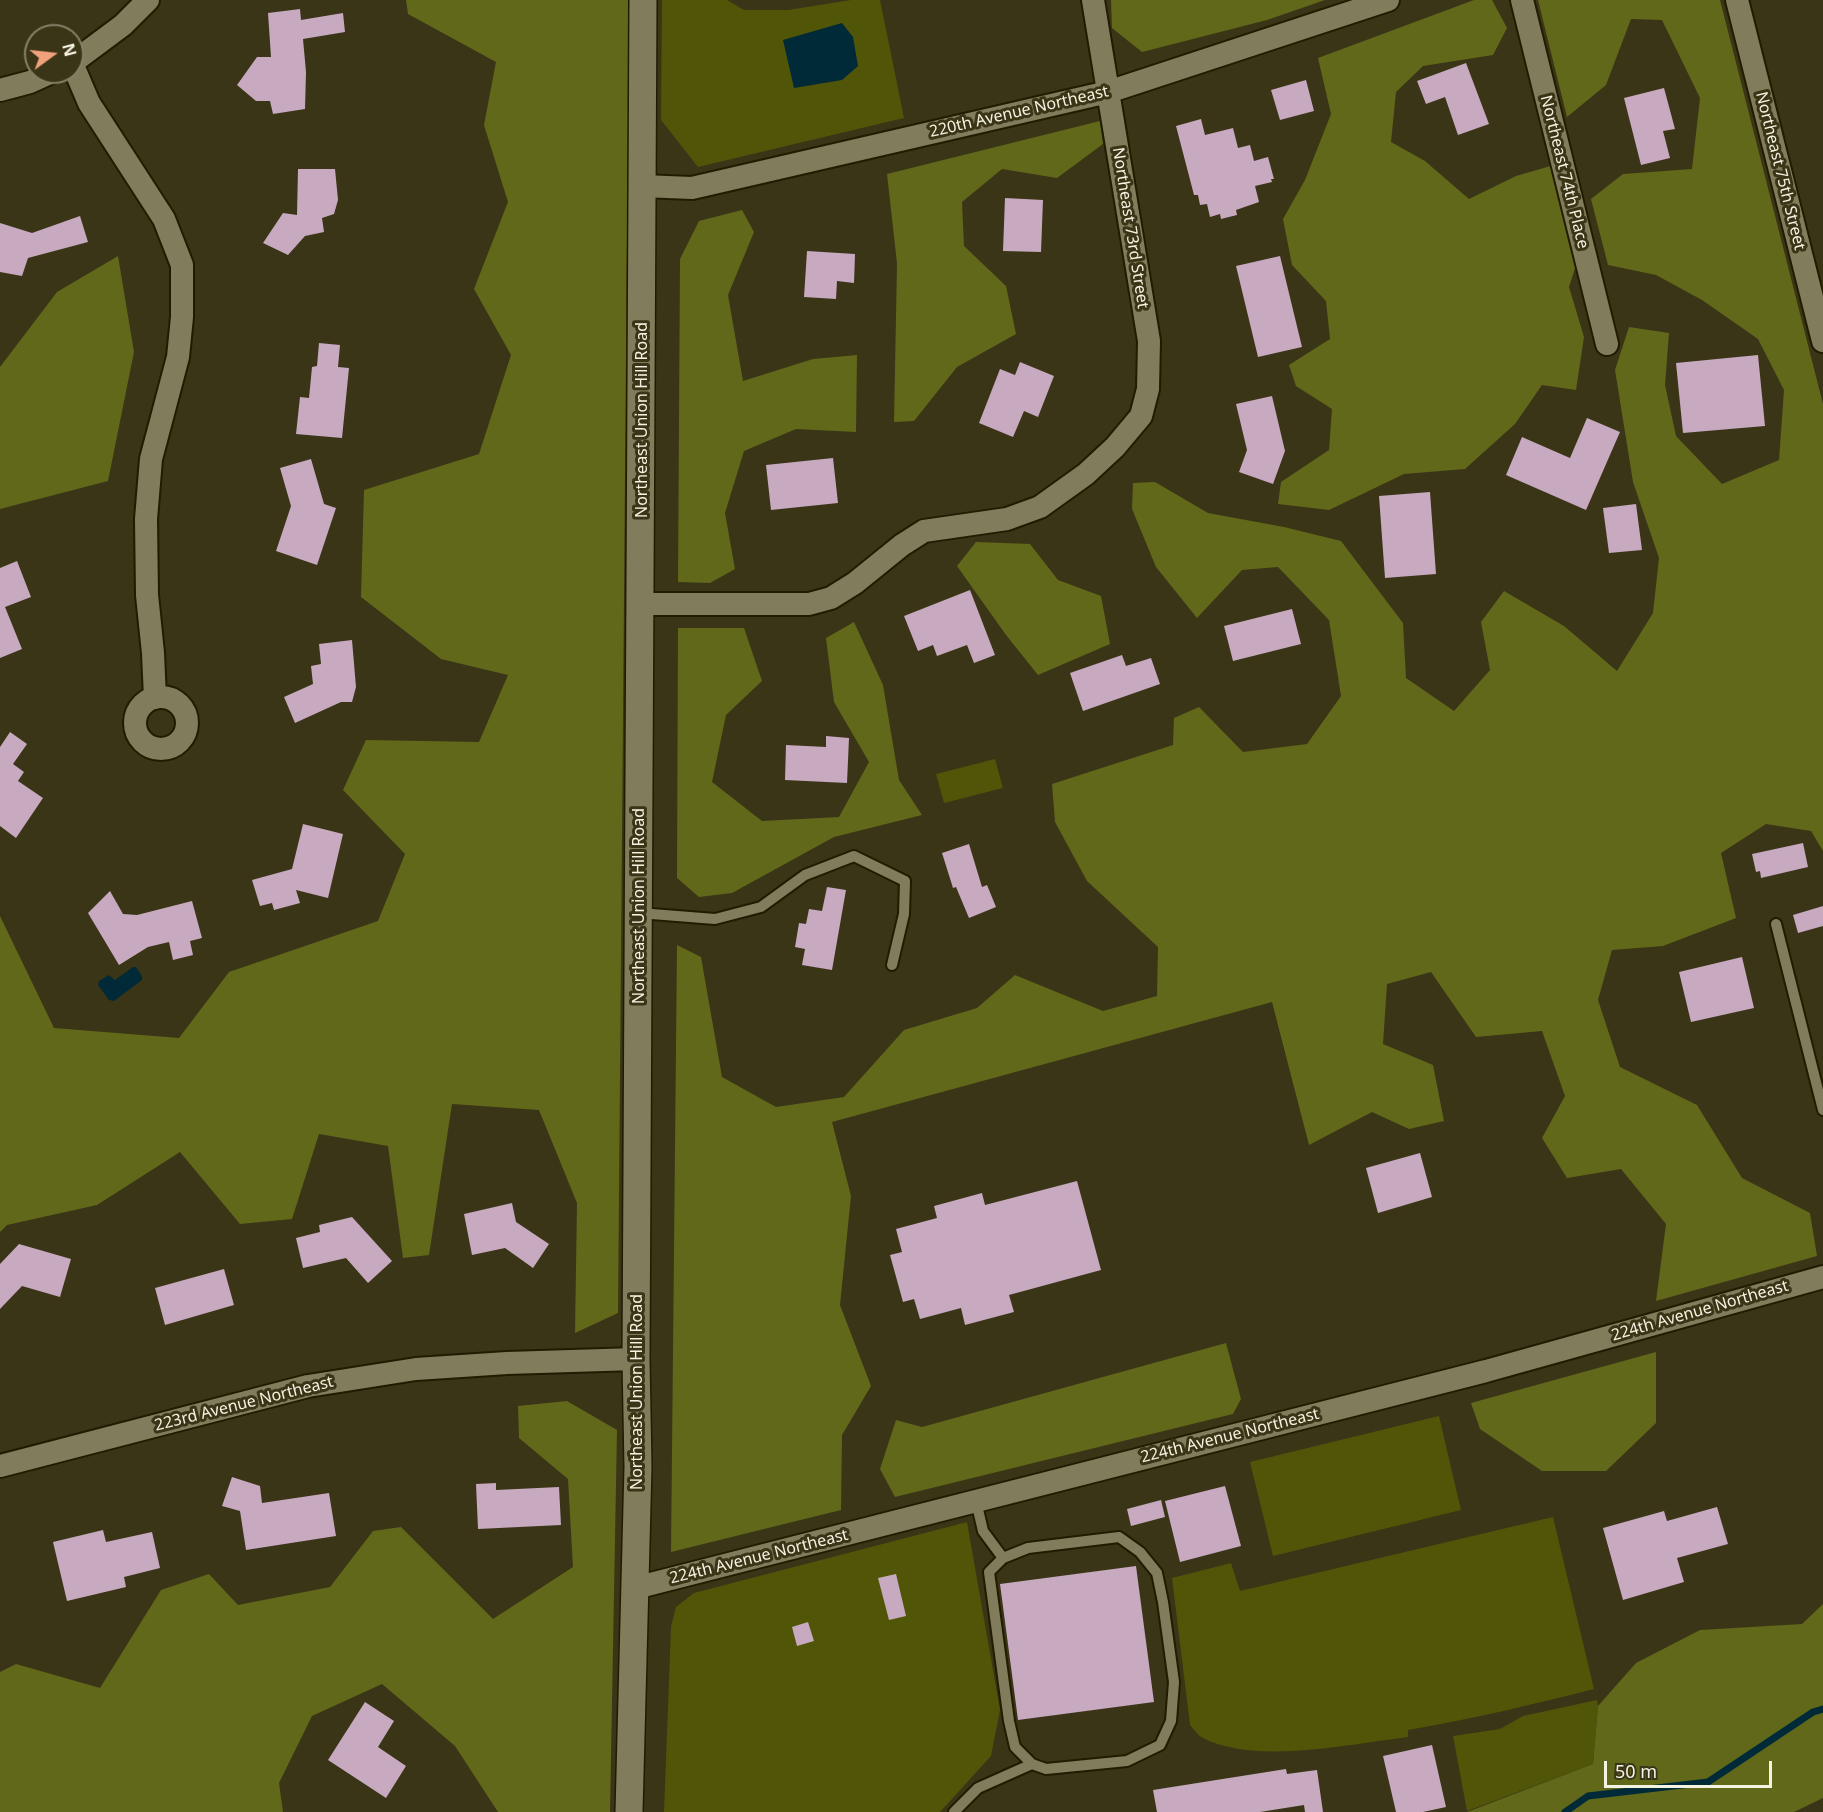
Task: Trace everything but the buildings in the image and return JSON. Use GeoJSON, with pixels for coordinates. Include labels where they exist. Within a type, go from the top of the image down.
{"type":"FeatureCollection","features":[{"type":"Feature","properties":{"kind":"street"},"geometry":{"type":"LineString","coordinates":[[84,54],[123,25],[148,0]]}},
{"type":"Feature","properties":{"kind":"street","name":"Northeast Union Hill Road"},"geometry":{"type":"LineString","coordinates":[[629,1812],[638,1467],[636,1359],[643,0]]}},
{"type":"Feature","properties":{"kind":"street","name":"Northeast 73rd Street"},"geometry":{"type":"LineString","coordinates":[[641,604],[809,604],[831,598],[855,584],[902,545],[924,531],[1007,519],[1040,507],[1086,474],[1115,447],[1141,416],[1148,389],[1149,341],[1094,0]]}},
{"type":"Feature","properties":{"kind":"street","name":"220th Avenue Northeast"},"geometry":{"type":"LineString","coordinates":[[642,186],[692,188],[1108,92],[1388,0]]}},
{"type":"Feature","properties":{"kind":"street","name":"Northeast 74th Place"},"geometry":{"type":"LineString","coordinates":[[1522,0],[1607,344]]}},
{"type":"Feature","properties":{"kind":"street","name":"Northeast 75th Street"},"geometry":{"type":"LineString","coordinates":[[1737,0],[1823,341]]}},
{"type":"Feature","properties":{"kind":"street"},"geometry":{"type":"LineString","coordinates":[[0,90],[24,84]]}},
{"type":"Feature","properties":{"kind":"street"},"geometry":{"type":"LineString","coordinates":[[81,84],[89,103],[164,219],[182,265],[182,317],[178,357],[152,459],[146,519],[147,595],[155,698]]}},
{"type":"Feature","properties":{"kind":"street","name":"224th Avenue Northeast"},"geometry":{"type":"LineString","coordinates":[[635,1588],[1486,1371],[1823,1277]]}},
{"type":"Feature","properties":{"kind":"street","name":"223rd Avenue Northeast"},"geometry":{"type":"LineString","coordinates":[[0,1466],[308,1386],[416,1369],[507,1363],[636,1359]]}},
{"type":"Feature","properties":{"kind":"lane"},"geometry":{"type":"LineString","coordinates":[[639,913],[715,919],[761,907],[805,875],[855,856],[905,881],[904,914],[891,965]]}},
{"type":"Feature","properties":{"kind":"lane"},"geometry":{"type":"LineString","coordinates":[[1776,924],[1823,1110]]}},
{"type":"Feature","properties":{"kind":"lane"},"geometry":{"type":"LineString","coordinates":[[976,1501],[983,1531],[1002,1558]]}},
{"type":"Feature","properties":{"kind":"lane"},"geometry":{"type":"LineString","coordinates":[[1119,1537],[1140,1552],[1157,1573],[1174,1682],[1171,1721],[1160,1745],[1127,1761],[1046,1769],[1032,1764],[1016,1747],[1009,1721],[989,1572],[1002,1558],[1028,1548],[1119,1537]]}},
{"type":"Feature","properties":{"kind":"lane"},"geometry":{"type":"LineString","coordinates":[[954,1812],[978,1788],[1032,1764]]}},
{"type":"Feature","properties":{"kind":"shaded area"},"geometry":{"type":"Polygon","coordinates":[[[662,0],[727,0],[744,10],[788,10],[851,0],[880,0],[904,118],[698,167],[661,120],[662,0]]]}},
{"type":"Feature","properties":{"kind":"shaded area"},"geometry":{"type":"Polygon","coordinates":[[[995,759],[1003,788],[944,803],[936,774],[995,759]]]}},
{"type":"Feature","properties":{"kind":"shaded area"},"geometry":{"type":"Polygon","coordinates":[[[1439,1416],[1461,1510],[1273,1556],[1250,1462],[1439,1416]]]}},
{"type":"Feature","properties":{"kind":"shaded area"},"geometry":{"type":"Polygon","coordinates":[[[1553,1517],[1594,1689],[1408,1730],[1408,1737],[1332,1748],[1275,1751],[1224,1746],[1201,1737],[1190,1725],[1172,1578],[1231,1563],[1240,1591],[1553,1517]]]}},
{"type":"Feature","properties":{"kind":"shaded area"},"geometry":{"type":"Polygon","coordinates":[[[967,1522],[1000,1710],[991,1756],[940,1812],[664,1812],[671,1627],[676,1607],[694,1593],[967,1522]]]}},
{"type":"Feature","properties":{"kind":"shaded area"},"geometry":{"type":"Polygon","coordinates":[[[1597,1700],[1593,1764],[1467,1811],[1453,1736],[1500,1729],[1523,1716],[1597,1700]]]}},
{"type":"Feature","properties":{"kind":"green space"},"geometry":{"type":"Polygon","coordinates":[[[406,0],[629,0],[618,1313],[575,1333],[577,1203],[539,1110],[452,1104],[429,1255],[403,1258],[388,1146],[319,1134],[292,1219],[240,1224],[180,1152],[97,1205],[7,1225],[0,1232],[0,916],[54,1028],[179,1038],[229,972],[378,921],[405,854],[343,790],[366,740],[479,742],[508,675],[441,659],[361,597],[364,490],[479,454],[511,355],[474,289],[508,202],[484,125],[496,62],[408,14],[406,0]]]}},
{"type":"Feature","properties":{"kind":"green space"},"geometry":{"type":"Polygon","coordinates":[[[1111,0],[1325,0],[1267,20],[1142,52],[1112,28],[1111,0]]]}},
{"type":"Feature","properties":{"kind":"green space"},"geometry":{"type":"Polygon","coordinates":[[[1474,0],[1492,0],[1507,28],[1493,55],[1423,66],[1396,92],[1391,142],[1425,161],[1469,199],[1516,176],[1554,165],[1578,259],[1569,287],[1584,337],[1576,390],[1542,385],[1515,424],[1465,469],[1404,474],[1329,510],[1278,504],[1281,482],[1329,450],[1332,409],[1296,386],[1289,365],[1330,339],[1326,301],[1292,265],[1283,219],[1305,180],[1331,114],[1318,58],[1474,0]]]}},
{"type":"Feature","properties":{"kind":"green space"},"geometry":{"type":"Polygon","coordinates":[[[1538,0],[1720,0],[1823,404],[1823,851],[1811,831],[1766,824],[1721,853],[1736,918],[1663,946],[1612,950],[1598,1000],[1620,1067],[1697,1105],[1742,1178],[1810,1213],[1817,1256],[1656,1301],[1666,1224],[1621,1169],[1567,1178],[1542,1138],[1565,1096],[1542,1031],[1476,1037],[1431,972],[1387,984],[1383,1044],[1433,1065],[1444,1121],[1409,1129],[1372,1112],[1309,1145],[1272,1002],[832,1122],[851,1196],[840,1305],[871,1386],[842,1435],[841,1510],[671,1552],[677,945],[701,957],[722,1077],[776,1107],[844,1097],[904,1030],[977,1008],[1015,975],[1103,1011],[1157,996],[1158,947],[1087,881],[1055,822],[1052,784],[1173,745],[1174,718],[1199,707],[1243,752],[1307,744],[1341,696],[1329,620],[1278,567],[1242,570],[1197,618],[1156,567],[1132,509],[1133,483],[1155,482],[1208,513],[1284,527],[1341,541],[1403,623],[1406,678],[1454,711],[1490,670],[1481,622],[1504,591],[1564,626],[1617,671],[1653,613],[1659,558],[1633,482],[1615,370],[1629,327],[1669,333],[1665,385],[1676,436],[1722,484],[1779,460],[1784,390],[1758,339],[1702,300],[1656,275],[1608,265],[1591,199],[1623,174],[1692,169],[1700,98],[1662,20],[1631,19],[1606,85],[1567,117],[1538,0]]]}},
{"type":"Feature","properties":{"kind":"green space"},"geometry":{"type":"Polygon","coordinates":[[[1100,121],[1103,144],[1057,178],[1002,169],[962,202],[964,246],[1006,286],[1016,334],[957,367],[914,421],[894,422],[897,263],[887,174],[1100,121]]]}},
{"type":"Feature","properties":{"kind":"green space"},"geometry":{"type":"Polygon","coordinates":[[[742,210],[754,232],[728,295],[743,381],[813,359],[857,355],[856,432],[796,429],[744,451],[725,513],[735,569],[710,583],[678,582],[680,259],[699,221],[742,210]]]}},
{"type":"Feature","properties":{"kind":"green space"},"geometry":{"type":"Polygon","coordinates":[[[118,256],[134,352],[108,481],[0,509],[0,367],[57,292],[118,256]]]}},
{"type":"Feature","properties":{"kind":"green space"},"geometry":{"type":"Polygon","coordinates":[[[976,542],[1030,544],[1058,580],[1101,596],[1110,644],[1038,675],[1006,635],[957,566],[976,542]]]}},
{"type":"Feature","properties":{"kind":"green space"},"geometry":{"type":"Polygon","coordinates":[[[854,622],[883,685],[899,780],[922,815],[834,837],[732,893],[699,897],[677,878],[678,628],[744,628],[762,681],[726,715],[712,782],[762,821],[839,817],[869,762],[834,702],[826,638],[854,622]]]}},
{"type":"Feature","properties":{"kind":"green space"},"geometry":{"type":"Polygon","coordinates":[[[1226,1343],[1241,1399],[1233,1414],[895,1497],[880,1469],[896,1420],[922,1427],[1226,1343]]]}},
{"type":"Feature","properties":{"kind":"green space"},"geometry":{"type":"Polygon","coordinates":[[[1656,1352],[1656,1423],[1606,1471],[1542,1471],[1480,1429],[1471,1403],[1656,1352]]]}},
{"type":"Feature","properties":{"kind":"green space"},"geometry":{"type":"Polygon","coordinates":[[[567,1401],[617,1430],[610,1812],[498,1812],[455,1746],[382,1684],[312,1716],[279,1783],[283,1812],[0,1812],[0,1672],[16,1664],[100,1688],[161,1590],[209,1574],[238,1605],[330,1587],[373,1531],[401,1527],[493,1619],[573,1567],[568,1479],[519,1438],[518,1406],[567,1401]]]}},
{"type":"Feature","properties":{"kind":"green space"},"geometry":{"type":"Polygon","coordinates":[[[1823,1604],[1823,1798],[1794,1812],[1467,1812],[1593,1764],[1598,1706],[1636,1663],[1700,1630],[1802,1624],[1823,1604]]]}},
{"type":"Feature","properties":{"kind":"water"},"geometry":{"type":"Polygon","coordinates":[[[842,23],[853,37],[858,66],[842,80],[794,88],[783,40],[842,23]]]}},
{"type":"Feature","properties":{"kind":"water"},"geometry":{"type":"Polygon","coordinates":[[[136,967],[142,980],[114,1001],[109,1000],[98,985],[99,981],[109,975],[115,980],[136,967]]]}},
{"type":"Feature","properties":{"kind":"waterway"},"geometry":{"type":"LineString","coordinates":[[1565,1812],[1588,1796],[1708,1782],[1813,1712],[1823,1709]]}}]}
